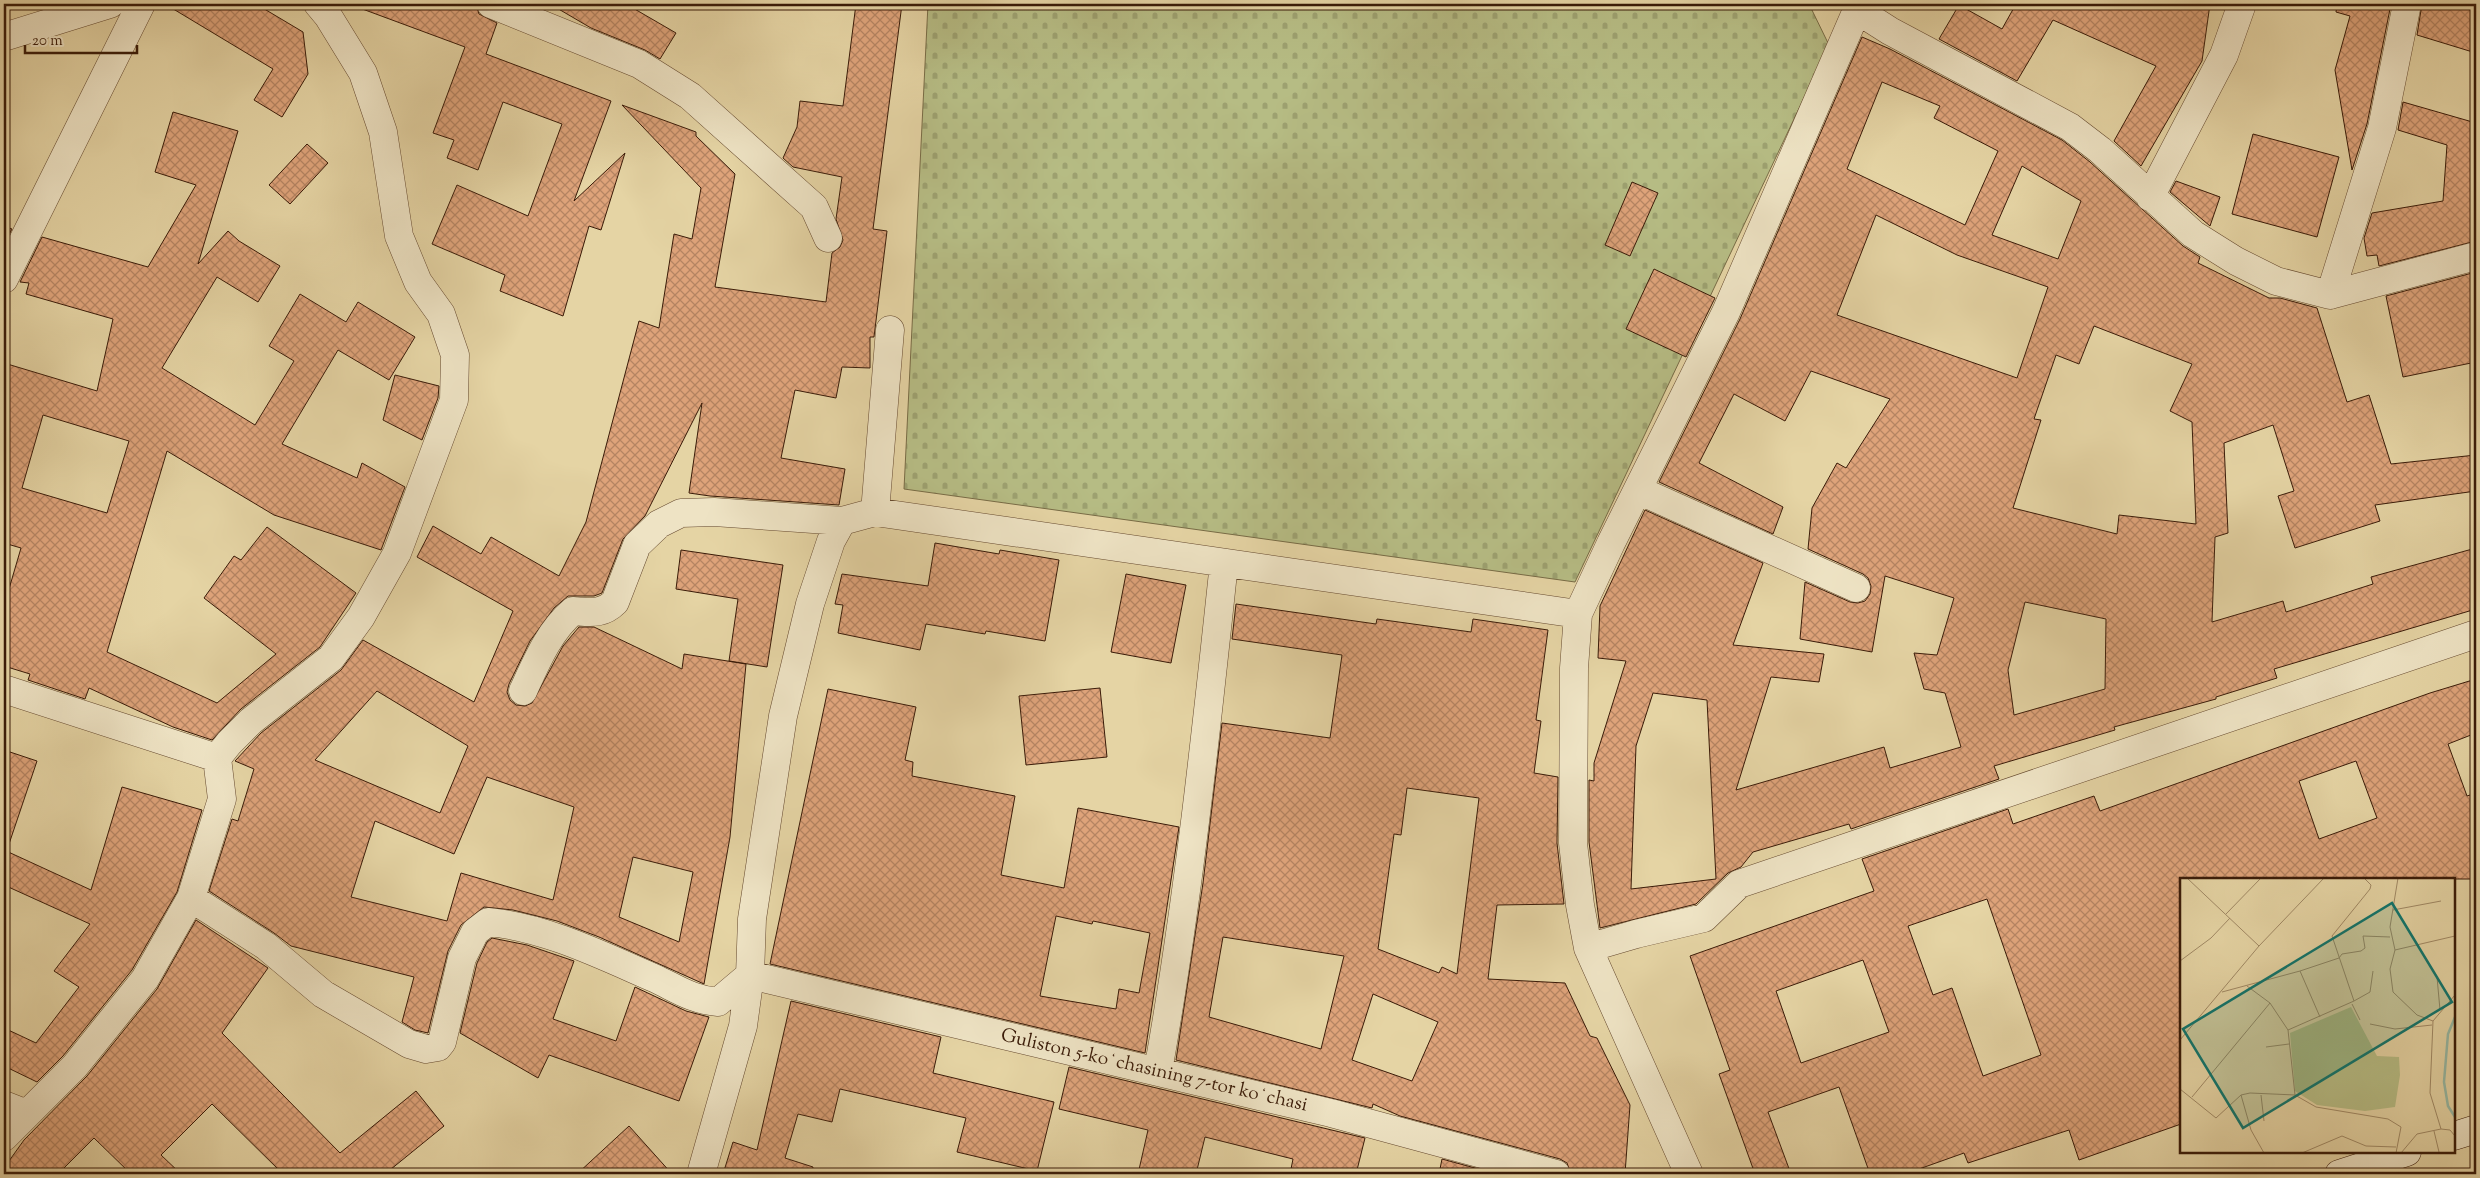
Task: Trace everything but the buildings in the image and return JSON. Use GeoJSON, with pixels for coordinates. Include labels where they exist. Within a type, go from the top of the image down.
{"type":"FeatureCollection","features":[{"type":"Feature","properties":{"kind":"street"},"geometry":{"type":"LineString","coordinates":[[4,36],[110,4]]}},
{"type":"Feature","properties":{"kind":"street"},"geometry":{"type":"LineString","coordinates":[[4,279],[141,4]]}},
{"type":"Feature","properties":{"kind":"street"},"geometry":{"type":"LineString","coordinates":[[4,1137],[15,1109],[75,1066],[145,979],[191,898],[222,799],[218,758],[229,743],[251,721],[331,658],[361,617],[396,553],[454,400],[455,355],[441,314],[418,282],[399,236],[383,132],[363,73],[328,16],[318,4]]}},
{"type":"Feature","properties":{"kind":"street"},"geometry":{"type":"LineString","coordinates":[[491,4],[639,64],[690,96],[814,207],[828,238]]}},
{"type":"Feature","properties":{"kind":"street"},"geometry":{"type":"LineString","coordinates":[[2150,197],[2224,56],[2242,4]]}},
{"type":"Feature","properties":{"kind":"street"},"geometry":{"type":"LineString","coordinates":[[2330,295],[2382,128],[2407,4]]}},
{"type":"Feature","properties":{"kind":"street"},"geometry":{"type":"LineString","coordinates":[[1689,1174],[1588,948],[1580,904],[1573,843],[1574,668],[1578,614],[1611,542],[1726,312],[1856,7],[1890,31],[2070,127],[2100,150],[2193,234],[2236,261],[2276,281],[2330,295],[2476,256]]}},
{"type":"Feature","properties":{"kind":"street"},"geometry":{"type":"LineString","coordinates":[[875,512],[890,330]]}},
{"type":"Feature","properties":{"kind":"street"},"geometry":{"type":"LineString","coordinates":[[1638,490],[1856,588]]}},
{"type":"Feature","properties":{"kind":"street"},"geometry":{"type":"LineString","coordinates":[[523,691],[539,657],[562,620],[573,611],[599,613],[608,609],[615,602],[637,545],[659,524],[681,513],[714,512],[842,521],[875,512],[1578,614]]}},
{"type":"Feature","properties":{"kind":"street"},"geometry":{"type":"LineString","coordinates":[[701,1174],[743,1026],[750,975],[752,919],[783,716],[810,604],[831,541],[842,521]]}},
{"type":"Feature","properties":{"kind":"street"},"geometry":{"type":"LineString","coordinates":[[1158,1071],[1199,806],[1224,563]]}},
{"type":"Feature","properties":{"kind":"street"},"geometry":{"type":"LineString","coordinates":[[1588,948],[1636,934],[1704,918],[1739,884],[2476,634]]}},
{"type":"Feature","properties":{"kind":"street"},"geometry":{"type":"LineString","coordinates":[[4,689],[218,758]]}},
{"type":"Feature","properties":{"kind":"street"},"geometry":{"type":"LineString","coordinates":[[191,898],[266,946],[323,994],[409,1044],[426,1050],[438,1047],[442,1042],[462,958],[475,932],[488,922],[516,925],[567,942],[655,978],[699,1000],[718,1002],[750,975]]}},
{"type":"Feature","properties":{"kind":"street","name":"Guliston 5-koʻchasining 7-tor koʻchasi"},"geometry":{"type":"LineString","coordinates":[[750,975],[1331,1113],[1556,1174]]}},
{"type":"Feature","properties":{"kind":"street"},"geometry":{"type":"LineString","coordinates":[[2455,1136],[2476,1129]]}},
{"type":"Feature","properties":{"kind":"street"},"geometry":{"type":"LineString","coordinates":[[2338,1174],[2404,1153]]}},
{"type":"Feature","properties":{"kind":"green space"},"geometry":{"type":"Polygon","coordinates":[[[928,4],[1809,4],[1829,45],[1575,582],[904,489],[928,4]]]}}]}
